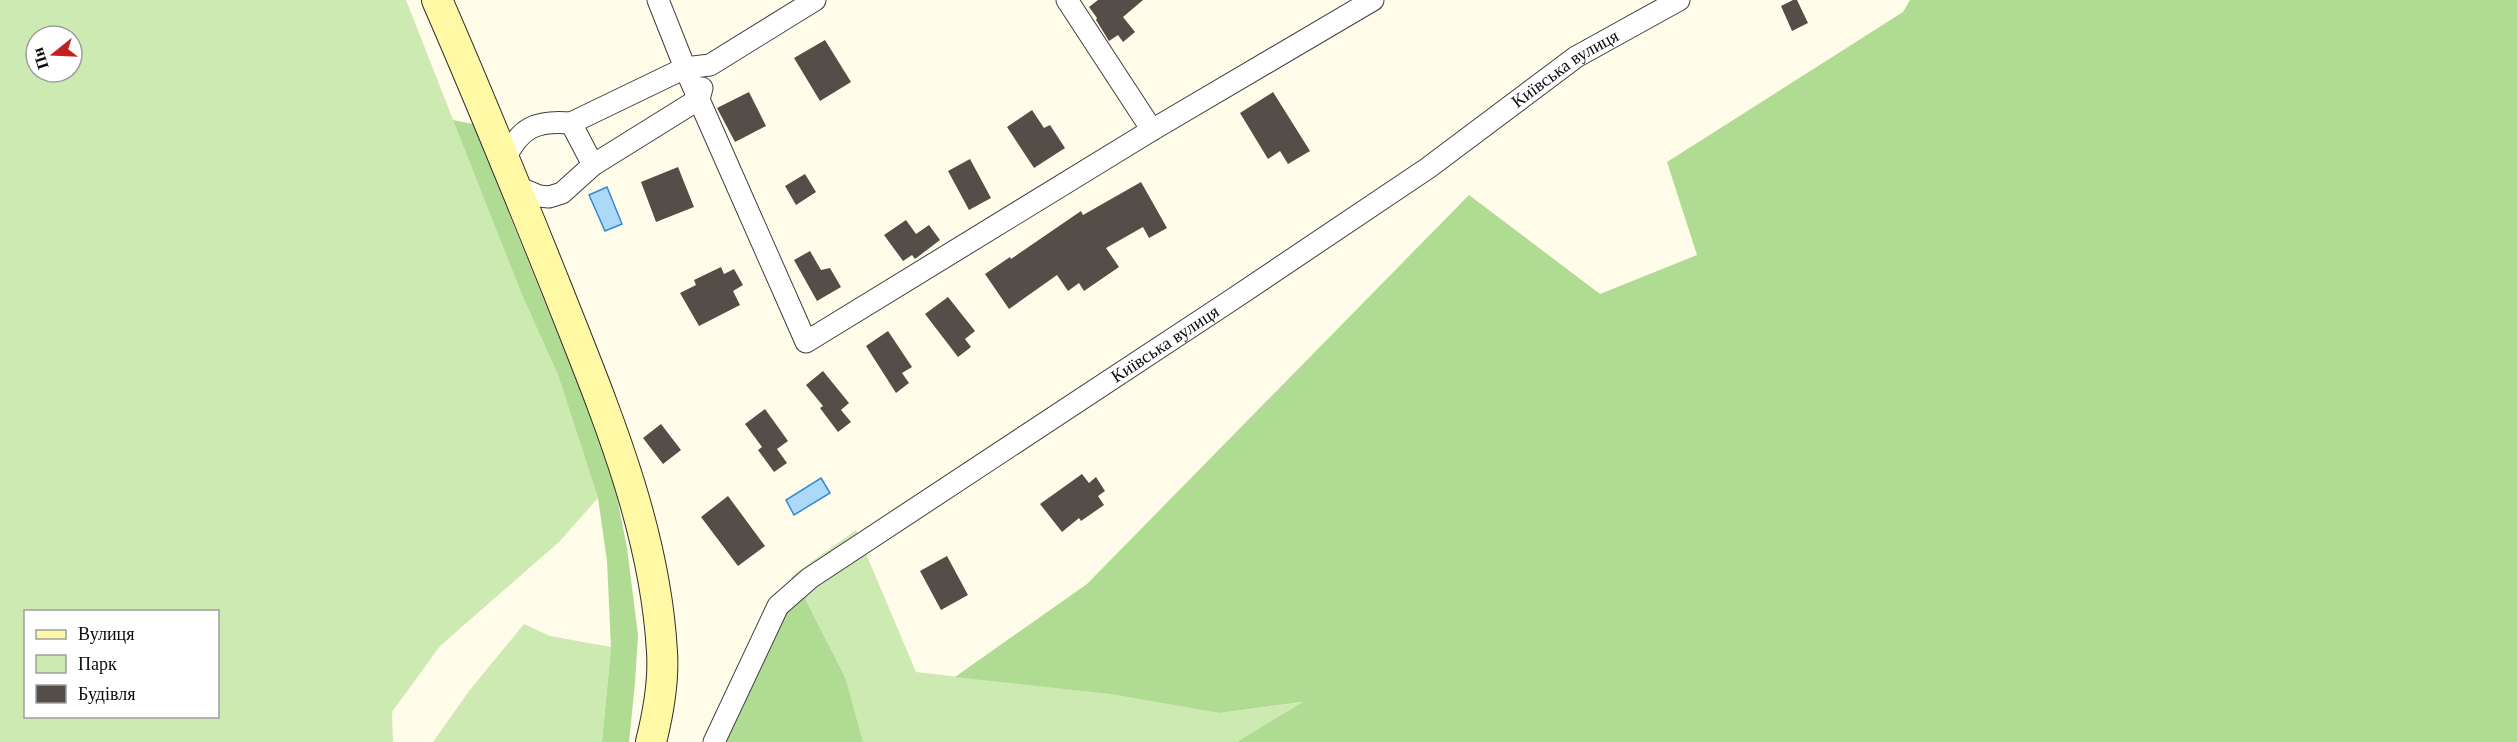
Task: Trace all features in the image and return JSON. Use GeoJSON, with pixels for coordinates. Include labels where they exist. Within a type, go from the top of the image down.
{"type":"FeatureCollection","features":[{"type":"Feature","properties":{"kind":"main road"},"geometry":{"type":"LineString","coordinates":[[437,0],[505,159],[615,435],[650,559],[663,654],[658,715],[651,742]]}},
{"type":"Feature","properties":{"kind":"street"},"geometry":{"type":"LineString","coordinates":[[658,0],[685,68],[806,342],[1152,130],[1373,0]]}},
{"type":"Feature","properties":{"kind":"street"},"geometry":{"type":"LineString","coordinates":[[505,159],[511,146],[526,130],[545,122],[571,123],[588,117],[685,68],[710,65],[815,0]]}},
{"type":"Feature","properties":{"kind":"street"},"geometry":{"type":"LineString","coordinates":[[1067,0],[1152,130]]}},
{"type":"Feature","properties":{"kind":"street","name":"Київська вулиця"},"geometry":{"type":"LineString","coordinates":[[714,742],[778,606],[810,578],[1418,174],[1576,57],[1679,0]]}},
{"type":"Feature","properties":{"kind":"street"},"geometry":{"type":"LineString","coordinates":[[516,187],[539,196],[549,197],[562,193],[593,165],[699,99],[710,65]]}},
{"type":"Feature","properties":{"kind":"street"},"geometry":{"type":"LineString","coordinates":[[571,123],[593,165]]}},
{"type":"Feature","properties":{"kind":"green space"},"geometry":{"type":"Polygon","coordinates":[[[0,0],[406,0],[522,295],[558,375],[598,498],[559,542],[440,646],[392,712],[393,742],[0,742],[0,0]]]}},
{"type":"Feature","properties":{"kind":"green space"},"geometry":{"type":"Polygon","coordinates":[[[1910,0],[2517,0],[2517,742],[1237,742],[1303,702],[1219,713],[1110,694],[955,677],[1087,584],[1469,195],[1600,294],[1697,255],[1667,162],[1903,12],[1910,0]]]}},
{"type":"Feature","properties":{"kind":"green space"},"geometry":{"type":"Polygon","coordinates":[[[453,120],[473,124],[597,432],[616,492],[627,548],[638,635],[629,742],[602,742],[611,647],[607,561],[598,498],[558,375],[522,295],[453,120]]]}},
{"type":"Feature","properties":{"kind":"green space"},"geometry":{"type":"Polygon","coordinates":[[[856,530],[916,672],[1110,694],[1219,713],[1305,702],[1237,742],[863,742],[846,679],[793,575],[856,530]]]}},
{"type":"Feature","properties":{"kind":"green space"},"geometry":{"type":"Polygon","coordinates":[[[793,575],[846,679],[863,742],[715,742],[793,575]]]}},
{"type":"Feature","properties":{"kind":"green space"},"geometry":{"type":"Polygon","coordinates":[[[524,624],[550,636],[611,647],[602,742],[433,742],[469,691],[524,624]]]}},
{"type":"Feature","properties":{"kind":"water"},"geometry":{"type":"Polygon","coordinates":[[[607,187],[622,224],[605,231],[589,195],[607,187]]]}},
{"type":"Feature","properties":{"kind":"water"},"geometry":{"type":"Polygon","coordinates":[[[821,478],[830,493],[794,515],[786,500],[821,478]]]}},
{"type":"Feature","properties":{"kind":"building"},"geometry":{"type":"Polygon","coordinates":[[[1098,0],[1143,0],[1123,17],[1135,32],[1123,42],[1118,35],[1109,41],[1089,7],[1098,0]]]}},
{"type":"Feature","properties":{"kind":"building"},"geometry":{"type":"Polygon","coordinates":[[[1797,0],[1808,23],[1792,31],[1781,6],[1797,0]]]}},
{"type":"Feature","properties":{"kind":"building"},"geometry":{"type":"Polygon","coordinates":[[[825,40],[851,82],[820,101],[794,58],[825,40]]]}},
{"type":"Feature","properties":{"kind":"building"},"geometry":{"type":"Polygon","coordinates":[[[749,92],[766,126],[735,142],[717,108],[749,92]]]}},
{"type":"Feature","properties":{"kind":"building"},"geometry":{"type":"Polygon","coordinates":[[[1273,92],[1310,151],[1288,164],[1280,151],[1268,159],[1240,113],[1273,92]]]}},
{"type":"Feature","properties":{"kind":"building"},"geometry":{"type":"Polygon","coordinates":[[[1032,110],[1044,128],[1050,125],[1065,148],[1034,168],[1007,127],[1032,110]]]}},
{"type":"Feature","properties":{"kind":"building"},"geometry":{"type":"Polygon","coordinates":[[[970,159],[991,198],[969,210],[948,171],[970,159]]]}},
{"type":"Feature","properties":{"kind":"building"},"geometry":{"type":"Polygon","coordinates":[[[678,167],[694,207],[656,222],[641,182],[678,167]]]}},
{"type":"Feature","properties":{"kind":"building"},"geometry":{"type":"Polygon","coordinates":[[[805,174],[816,192],[796,205],[785,186],[805,174]]]}},
{"type":"Feature","properties":{"kind":"building"},"geometry":{"type":"Polygon","coordinates":[[[1141,182],[1167,228],[1149,238],[1143,227],[1106,248],[1119,267],[1084,291],[1079,283],[1068,291],[1057,275],[1009,309],[985,274],[1081,211],[1083,215],[1141,182]]]}},
{"type":"Feature","properties":{"kind":"building"},"geometry":{"type":"Polygon","coordinates":[[[906,220],[916,234],[929,225],[940,240],[915,259],[912,255],[903,261],[884,235],[906,220]]]}},
{"type":"Feature","properties":{"kind":"building"},"geometry":{"type":"Polygon","coordinates":[[[810,251],[821,270],[830,268],[841,287],[817,301],[794,260],[810,251]]]}},
{"type":"Feature","properties":{"kind":"building"},"geometry":{"type":"Polygon","coordinates":[[[721,267],[724,274],[734,269],[743,285],[733,291],[740,305],[699,326],[680,293],[696,285],[694,280],[721,267]]]}},
{"type":"Feature","properties":{"kind":"building"},"geometry":{"type":"Polygon","coordinates":[[[948,297],[975,331],[965,339],[971,347],[958,357],[925,314],[948,297]]]}},
{"type":"Feature","properties":{"kind":"building"},"geometry":{"type":"Polygon","coordinates":[[[888,331],[912,367],[902,373],[909,383],[896,393],[866,346],[888,331]]]}},
{"type":"Feature","properties":{"kind":"building"},"geometry":{"type":"Polygon","coordinates":[[[823,371],[849,403],[841,410],[851,422],[838,432],[820,408],[823,406],[806,385],[823,371]]]}},
{"type":"Feature","properties":{"kind":"building"},"geometry":{"type":"Polygon","coordinates":[[[765,409],[788,441],[777,449],[787,463],[774,472],[758,450],[762,447],[745,424],[765,409]]]}},
{"type":"Feature","properties":{"kind":"building"},"geometry":{"type":"Polygon","coordinates":[[[661,424],[681,450],[663,464],[643,438],[661,424]]]}},
{"type":"Feature","properties":{"kind":"building"},"geometry":{"type":"Polygon","coordinates":[[[1082,474],[1089,483],[1096,477],[1105,491],[1098,496],[1104,505],[1081,521],[1079,518],[1062,532],[1040,504],[1082,474]]]}},
{"type":"Feature","properties":{"kind":"building"},"geometry":{"type":"Polygon","coordinates":[[[728,496],[765,546],[738,566],[701,517],[728,496]]]}},
{"type":"Feature","properties":{"kind":"building"},"geometry":{"type":"Polygon","coordinates":[[[947,556],[968,595],[941,610],[920,571],[947,556]]]}}]}
